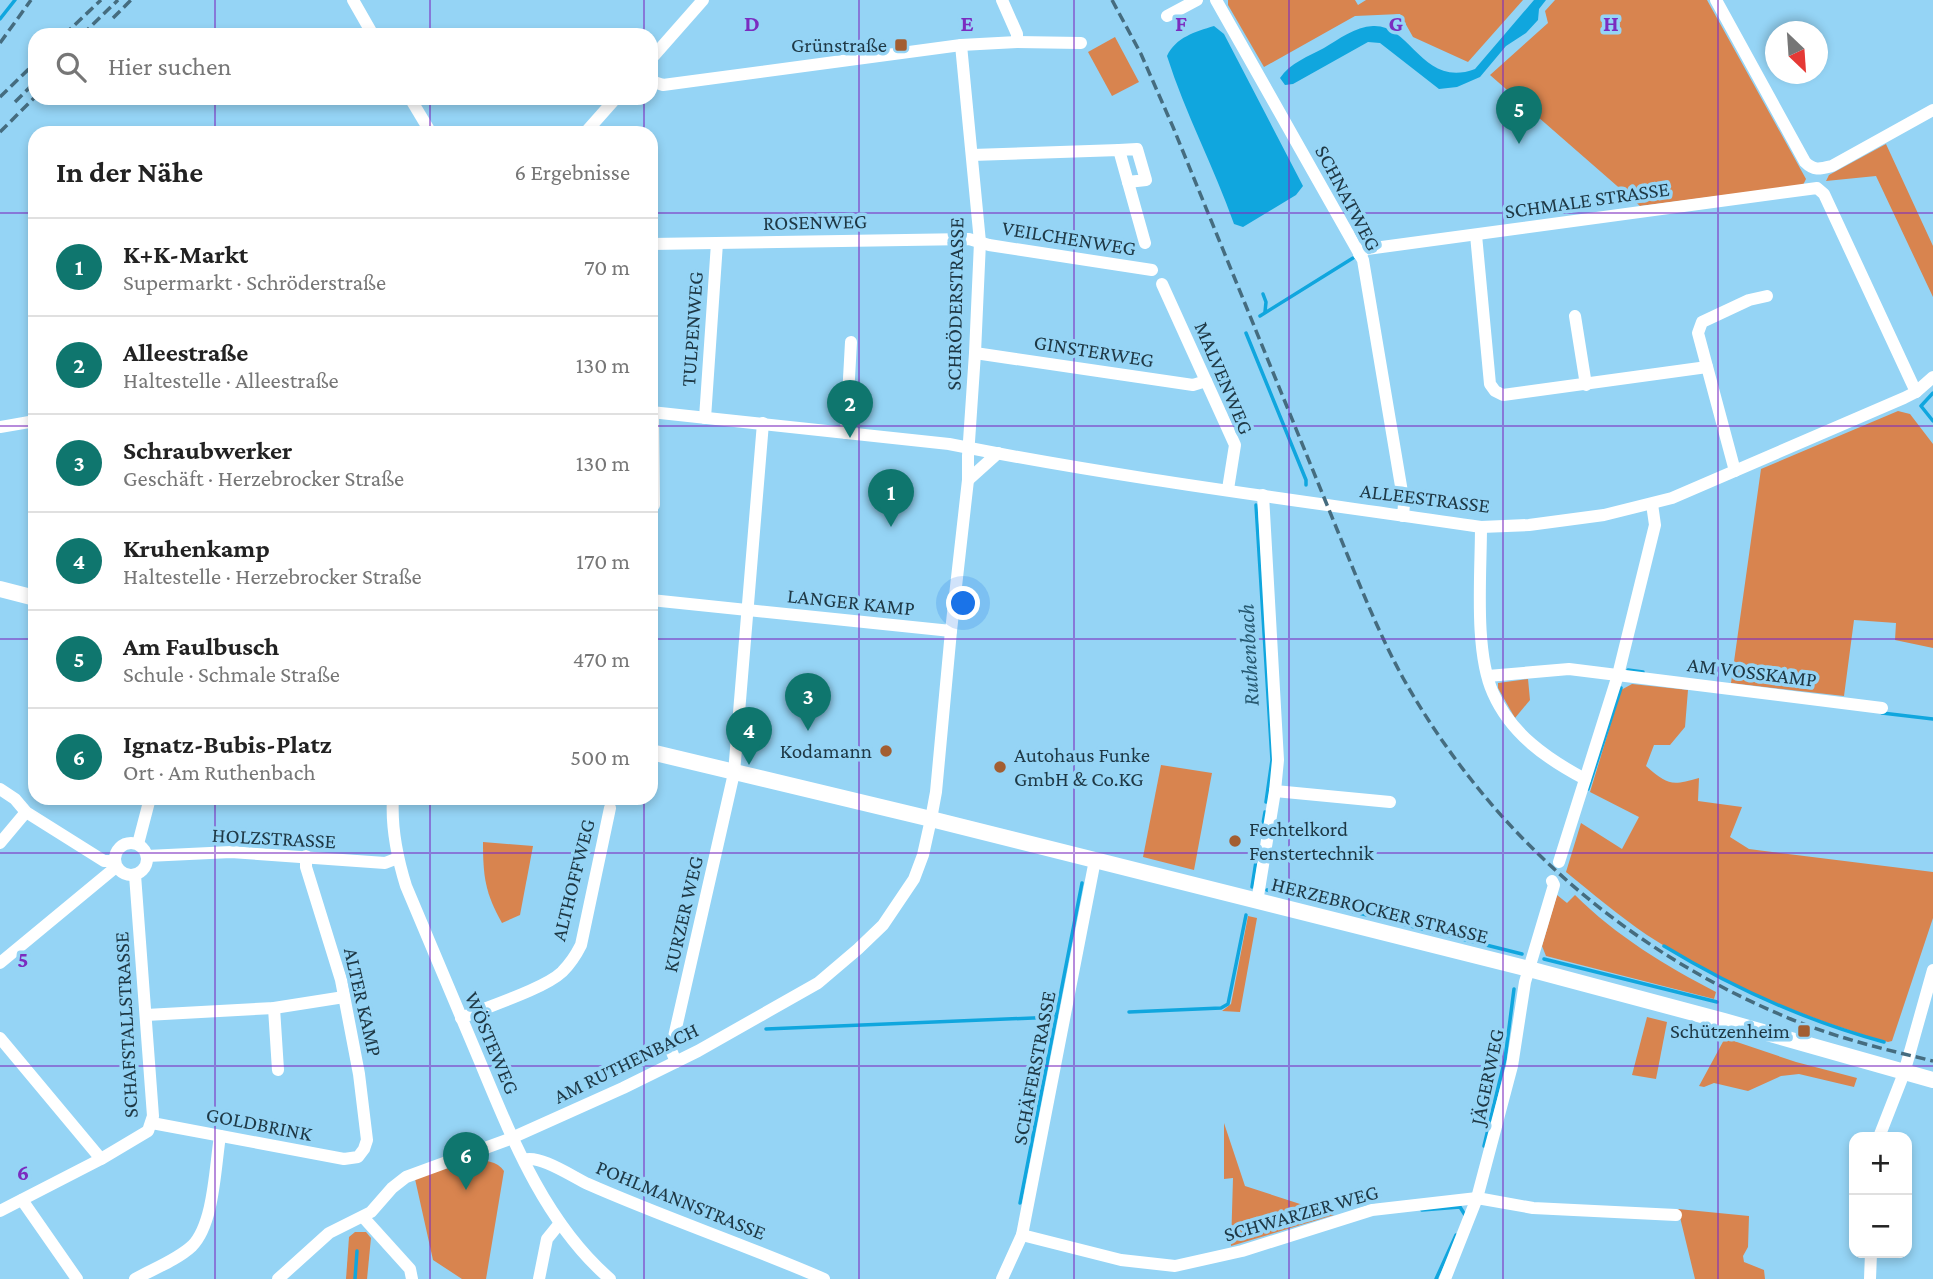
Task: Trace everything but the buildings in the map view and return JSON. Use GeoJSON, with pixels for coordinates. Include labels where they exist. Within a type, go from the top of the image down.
{"type":"FeatureCollection","features":[{"type":"Feature","properties":{"kind":"main road"},"geometry":{"type":"LineString","coordinates":[[0,589],[28,596]]}},
{"type":"Feature","properties":{"kind":"main road","name":"HERZEBROCKER STRASSE"},"geometry":{"type":"LineString","coordinates":[[658,754],[931,818],[1529,969],[1933,1080]]}},
{"type":"Feature","properties":{"kind":"street"},"geometry":{"type":"LineString","coordinates":[[353,0],[369,28]]}},
{"type":"Feature","properties":{"kind":"street"},"geometry":{"type":"LineString","coordinates":[[658,51],[703,0]]}},
{"type":"Feature","properties":{"kind":"street"},"geometry":{"type":"LineString","coordinates":[[1002,0],[1017,34],[1017,42]]}},
{"type":"Feature","properties":{"kind":"street","name":"SCHNATWEG"},"geometry":{"type":"LineString","coordinates":[[1216,0],[1363,260],[1404,504],[1403,516]]}},
{"type":"Feature","properties":{"kind":"street"},"geometry":{"type":"LineString","coordinates":[[1716,0],[1805,162],[1817,169],[1832,166],[1933,110]]}},
{"type":"Feature","properties":{"kind":"street"},"geometry":{"type":"LineString","coordinates":[[1167,16],[1191,2]]}},
{"type":"Feature","properties":{"kind":"street"},"geometry":{"type":"LineString","coordinates":[[658,83],[663,85],[961,45],[1082,43]]}},
{"type":"Feature","properties":{"kind":"street","name":"SCHRÖDERSTRASSE"},"geometry":{"type":"LineString","coordinates":[[931,818],[936,792],[968,480],[980,242],[961,45]]}},
{"type":"Feature","properties":{"kind":"street"},"geometry":{"type":"LineString","coordinates":[[414,105],[427,126]]}},
{"type":"Feature","properties":{"kind":"street"},"geometry":{"type":"LineString","coordinates":[[591,126],[610,105]]}},
{"type":"Feature","properties":{"kind":"street"},"geometry":{"type":"LineString","coordinates":[[972,155],[1119,150],[1145,243]]}},
{"type":"Feature","properties":{"kind":"street","name":"SCHMALE STRASSE"},"geometry":{"type":"LineString","coordinates":[[1359,254],[1367,249],[1811,188],[1820,189],[1916,392]]}},
{"type":"Feature","properties":{"kind":"street"},"geometry":{"type":"LineString","coordinates":[[1476,235],[1490,384],[1495,391],[1503,395],[1707,367]]}},
{"type":"Feature","properties":{"kind":"street","name":"ROSENWEG"},"geometry":{"type":"LineString","coordinates":[[658,244],[969,239],[980,242]]}},
{"type":"Feature","properties":{"kind":"street","name":"VEILCHENWEG"},"geometry":{"type":"LineString","coordinates":[[980,242],[1152,270]]}},
{"type":"Feature","properties":{"kind":"street","name":"TULPENWEG"},"geometry":{"type":"LineString","coordinates":[[705,418],[718,243]]}},
{"type":"Feature","properties":{"kind":"street","name":"MALVENWEG"},"geometry":{"type":"LineString","coordinates":[[1162,284],[1235,445],[1228,489]]}},
{"type":"Feature","properties":{"kind":"street"},"geometry":{"type":"LineString","coordinates":[[1735,471],[1698,333],[1702,322],[1749,300],[1767,296]]}},
{"type":"Feature","properties":{"kind":"street"},"geometry":{"type":"LineString","coordinates":[[1575,316],[1586,385]]}},
{"type":"Feature","properties":{"kind":"street"},"geometry":{"type":"LineString","coordinates":[[846,433],[851,342]]}},
{"type":"Feature","properties":{"kind":"street","name":"GINSTERWEG"},"geometry":{"type":"LineString","coordinates":[[975,353],[1193,386],[1206,381]]}},
{"type":"Feature","properties":{"kind":"street","name":"ALLEESTRASSE"},"geometry":{"type":"LineString","coordinates":[[658,413],[968,447],[1481,527],[1572,520],[1672,498],[1916,392],[1933,377]]}},
{"type":"Feature","properties":{"kind":"street"},"geometry":{"type":"LineString","coordinates":[[0,427],[28,422]]}},
{"type":"Feature","properties":{"kind":"street","name":"KURZER WEG"},"geometry":{"type":"LineString","coordinates":[[676,1062],[671,1050],[734,773],[762,423]]}},
{"type":"Feature","properties":{"kind":"street"},"geometry":{"type":"LineString","coordinates":[[968,480],[998,453]]}},
{"type":"Feature","properties":{"kind":"street"},"geometry":{"type":"LineString","coordinates":[[1257,902],[1278,760],[1263,495]]}},
{"type":"Feature","properties":{"kind":"street"},"geometry":{"type":"LineString","coordinates":[[1559,862],[1618,675],[1655,525],[1652,504]]}},
{"type":"Feature","properties":{"kind":"street"},"geometry":{"type":"LineString","coordinates":[[1481,527],[1484,661],[1493,693],[1528,743],[1553,762],[1585,779]]}},
{"type":"Feature","properties":{"kind":"street","name":"LANGER KAMP"},"geometry":{"type":"LineString","coordinates":[[658,601],[951,631]]}},
{"type":"Feature","properties":{"kind":"street","name":"AM VOSSKAMP"},"geometry":{"type":"LineString","coordinates":[[1488,676],[1569,669],[1882,708]]}},
{"type":"Feature","properties":{"kind":"street"},"geometry":{"type":"LineString","coordinates":[[0,789],[15,799],[26,812],[104,862],[116,864],[125,874],[135,875],[147,864],[144,849],[138,844],[121,846],[117,850],[116,864],[0,963]]}},
{"type":"Feature","properties":{"kind":"street"},"geometry":{"type":"LineString","coordinates":[[1275,791],[1390,802]]}},
{"type":"Feature","properties":{"kind":"street"},"geometry":{"type":"LineString","coordinates":[[138,844],[148,805]]}},
{"type":"Feature","properties":{"kind":"street","name":"WÖSTEWEG"},"geometry":{"type":"LineString","coordinates":[[393,805],[393,827],[406,886],[512,1138],[560,1223],[592,1264],[610,1279]]}},
{"type":"Feature","properties":{"kind":"street","name":"ALTHOFFWEG"},"geometry":{"type":"LineString","coordinates":[[461,1018],[546,982],[561,974],[572,961],[581,945],[610,808]]}},
{"type":"Feature","properties":{"kind":"street"},"geometry":{"type":"LineString","coordinates":[[0,843],[26,812]]}},
{"type":"Feature","properties":{"kind":"street","name":"AM RUTHENBACH"},"geometry":{"type":"LineString","coordinates":[[278,1279],[329,1234],[363,1217],[406,1177],[512,1138],[676,1062],[789,1002],[818,983],[883,925],[914,879],[923,855],[931,818]]}},
{"type":"Feature","properties":{"kind":"street","name":"HOLZSTRASSE"},"geometry":{"type":"LineString","coordinates":[[147,856],[231,852],[385,863],[398,858]]}},
{"type":"Feature","properties":{"kind":"street","name":"ALTER KAMP"},"geometry":{"type":"LineString","coordinates":[[306,856],[306,867],[344,997],[359,1074],[367,1140],[358,1157]]}},
{"type":"Feature","properties":{"kind":"street","name":"SCHÄFERSTRASSE"},"geometry":{"type":"LineString","coordinates":[[1002,1279],[1022,1235],[1095,860]]}},
{"type":"Feature","properties":{"kind":"street","name":"SCHAFSTALLSTRASSE"},"geometry":{"type":"LineString","coordinates":[[0,1211],[100,1159],[148,1131],[152,1124],[135,875]]}},
{"type":"Feature","properties":{"kind":"street","name":"JÄGERWEG"},"geometry":{"type":"LineString","coordinates":[[1445,1279],[1478,1198],[1512,1066],[1525,982],[1554,885],[1552,881]]}},
{"type":"Feature","properties":{"kind":"street"},"geometry":{"type":"LineString","coordinates":[[1881,1132],[1904,1073],[1933,970]]}},
{"type":"Feature","properties":{"kind":"street"},"geometry":{"type":"LineString","coordinates":[[146,1015],[274,1008],[344,997]]}},
{"type":"Feature","properties":{"kind":"street"},"geometry":{"type":"LineString","coordinates":[[274,1008],[278,1070]]}},
{"type":"Feature","properties":{"kind":"street"},"geometry":{"type":"LineString","coordinates":[[0,1038],[100,1159]]}},
{"type":"Feature","properties":{"kind":"street","name":"GOLDBRINK"},"geometry":{"type":"LineString","coordinates":[[152,1124],[344,1159],[358,1157]]}},
{"type":"Feature","properties":{"kind":"street"},"geometry":{"type":"LineString","coordinates":[[135,1279],[190,1248],[201,1236],[206,1221],[220,1136]]}},
{"type":"Feature","properties":{"kind":"street","name":"POHLMANNSTRASSE"},"geometry":{"type":"LineString","coordinates":[[524,1160],[540,1160],[589,1184],[824,1279]]}},
{"type":"Feature","properties":{"kind":"street","name":"SCHWARZER WEG"},"geometry":{"type":"LineString","coordinates":[[1022,1235],[1121,1260],[1175,1266],[1242,1251],[1372,1210],[1478,1198],[1533,1208],[1676,1215]]}},
{"type":"Feature","properties":{"kind":"street"},"geometry":{"type":"LineString","coordinates":[[22,1200],[77,1279]]}},
{"type":"Feature","properties":{"kind":"street"},"geometry":{"type":"LineString","coordinates":[[363,1217],[410,1269],[412,1279]]}},
{"type":"Feature","properties":{"kind":"street"},"geometry":{"type":"LineString","coordinates":[[539,1279],[547,1239],[560,1223]]}},
{"type":"Feature","properties":{"kind":"street"},"geometry":{"type":"LineString","coordinates":[[1870,1279],[1871,1258]]}},
{"type":"Feature","properties":{"kind":"shaded area"},"geometry":{"type":"Polygon","coordinates":[[[1228,0],[1355,0],[1358,5],[1366,0],[1523,0],[1468,62],[1413,37],[1400,14],[1355,16],[1264,67],[1228,5],[1228,0]]]}},
{"type":"Feature","properties":{"kind":"shaded area"},"geometry":{"type":"Polygon","coordinates":[[[1555,0],[1707,0],[1806,179],[1803,185],[1640,206],[1490,75],[1548,23],[1545,11],[1555,0]]]}},
{"type":"Feature","properties":{"kind":"shaded area"},"geometry":{"type":"Polygon","coordinates":[[[1115,37],[1139,82],[1112,96],[1088,52],[1115,37]]]}},
{"type":"Feature","properties":{"kind":"shaded area"},"geometry":{"type":"Polygon","coordinates":[[[1886,144],[1933,246],[1933,297],[1876,176],[1826,181],[1829,175],[1886,144]]]}},
{"type":"Feature","properties":{"kind":"shaded area"},"geometry":{"type":"Polygon","coordinates":[[[1898,411],[1910,414],[1933,444],[1933,648],[1895,640],[1896,623],[1854,620],[1844,696],[1731,683],[1761,469],[1898,411]]]}},
{"type":"Feature","properties":{"kind":"shaded area"},"geometry":{"type":"Polygon","coordinates":[[[1528,679],[1530,700],[1515,718],[1498,688],[1498,683],[1528,679]]]}},
{"type":"Feature","properties":{"kind":"shaded area"},"geometry":{"type":"Polygon","coordinates":[[[1632,684],[1688,690],[1685,727],[1670,745],[1654,745],[1646,766],[1670,782],[1699,778],[1698,801],[1742,807],[1730,837],[1749,849],[1933,872],[1933,918],[1892,1041],[1825,1022],[1763,998],[1704,969],[1637,928],[1566,872],[1581,823],[1622,849],[1639,817],[1590,792],[1621,690],[1632,684]]]}},
{"type":"Feature","properties":{"kind":"shaded area"},"geometry":{"type":"Polygon","coordinates":[[[1161,765],[1212,773],[1194,870],[1143,857],[1161,765]]]}},
{"type":"Feature","properties":{"kind":"shaded area"},"geometry":{"type":"Polygon","coordinates":[[[483,842],[533,846],[520,915],[502,923],[486,884],[483,842]]]}},
{"type":"Feature","properties":{"kind":"shaded area"},"geometry":{"type":"Polygon","coordinates":[[[1557,895],[1567,903],[1575,895],[1607,924],[1642,949],[1716,992],[1714,999],[1546,956],[1542,946],[1557,895]]]}},
{"type":"Feature","properties":{"kind":"shaded area"},"geometry":{"type":"Polygon","coordinates":[[[1248,916],[1257,918],[1240,1012],[1222,1011],[1231,1004],[1248,916]]]}},
{"type":"Feature","properties":{"kind":"shaded area"},"geometry":{"type":"Polygon","coordinates":[[[1647,1017],[1667,1022],[1656,1079],[1632,1075],[1647,1017]]]}},
{"type":"Feature","properties":{"kind":"shaded area"},"geometry":{"type":"Polygon","coordinates":[[[1725,1038],[1796,1062],[1857,1078],[1854,1087],[1799,1074],[1781,1076],[1748,1091],[1714,1083],[1699,1086],[1725,1038]]]}},
{"type":"Feature","properties":{"kind":"shaded area"},"geometry":{"type":"Polygon","coordinates":[[[1224,1123],[1245,1186],[1334,1215],[1231,1246],[1233,1178],[1224,1179],[1224,1123]]]}},
{"type":"Feature","properties":{"kind":"shaded area"},"geometry":{"type":"Polygon","coordinates":[[[472,1159],[494,1163],[504,1171],[486,1279],[462,1279],[433,1260],[415,1179],[472,1159]]]}},
{"type":"Feature","properties":{"kind":"shaded area"},"geometry":{"type":"Polygon","coordinates":[[[1678,1209],[1749,1216],[1748,1247],[1743,1256],[1744,1262],[1764,1270],[1765,1279],[1695,1279],[1678,1209]]]}},
{"type":"Feature","properties":{"kind":"shaded area"},"geometry":{"type":"Polygon","coordinates":[[[355,1232],[366,1232],[371,1238],[367,1279],[346,1279],[349,1237],[355,1232]]]}},
{"type":"Feature","properties":{"kind":"water"},"geometry":{"type":"Polygon","coordinates":[[[1534,0],[1546,0],[1539,9],[1538,20],[1526,33],[1506,46],[1480,77],[1457,87],[1439,89],[1380,43],[1368,42],[1293,84],[1285,85],[1280,78],[1300,60],[1341,37],[1373,26],[1386,28],[1398,35],[1430,64],[1442,70],[1457,73],[1475,69],[1534,0]]]}},
{"type":"Feature","properties":{"kind":"water"},"geometry":{"type":"Polygon","coordinates":[[[1214,26],[1224,34],[1303,186],[1296,195],[1243,227],[1234,224],[1167,56],[1181,40],[1214,26]]]}},
{"type":"Feature","properties":{"kind":"waterway"},"geometry":{"type":"LineString","coordinates":[[0,19],[15,0]]}},
{"type":"Feature","properties":{"kind":"waterway","name":"Ruthenbach"},"geometry":{"type":"LineString","coordinates":[[1260,316],[1353,258]]}},
{"type":"Feature","properties":{"kind":"waterway"},"geometry":{"type":"LineString","coordinates":[[1263,294],[1265,312]]}},
{"type":"Feature","properties":{"kind":"waterway","name":"Ruthenbach"},"geometry":{"type":"LineString","coordinates":[[1246,333],[1306,485]]}},
{"type":"Feature","properties":{"kind":"waterway"},"geometry":{"type":"LineString","coordinates":[[1933,393],[1921,406],[1933,421]]}},
{"type":"Feature","properties":{"kind":"waterway","name":"Ruthenbach"},"geometry":{"type":"LineString","coordinates":[[1256,505],[1272,760],[1266,802]]}},
{"type":"Feature","properties":{"kind":"waterway"},"geometry":{"type":"LineString","coordinates":[[1628,670],[1643,672]]}},
{"type":"Feature","properties":{"kind":"waterway"},"geometry":{"type":"LineString","coordinates":[[1588,789],[1621,688]]}},
{"type":"Feature","properties":{"kind":"waterway"},"geometry":{"type":"LineString","coordinates":[[1882,713],[1933,719]]}},
{"type":"Feature","properties":{"kind":"waterway","name":"Ruthenbach"},"geometry":{"type":"LineString","coordinates":[[1262,829],[1265,812]]}},
{"type":"Feature","properties":{"kind":"waterway","name":"Ruthenbach"},"geometry":{"type":"LineString","coordinates":[[1252,887],[1257,855]]}},
{"type":"Feature","properties":{"kind":"waterway"},"geometry":{"type":"LineString","coordinates":[[1020,1203],[1082,883]]}},
{"type":"Feature","properties":{"kind":"waterway"},"geometry":{"type":"LineString","coordinates":[[1267,890],[1522,954]]}},
{"type":"Feature","properties":{"kind":"waterway","name":"Ruthenbach"},"geometry":{"type":"LineString","coordinates":[[1129,1012],[1221,1008],[1228,1004],[1246,915]]}},
{"type":"Feature","properties":{"kind":"waterway"},"geometry":{"type":"LineString","coordinates":[[1664,946],[1771,1002],[1855,1034],[1884,1042]]}},
{"type":"Feature","properties":{"kind":"waterway"},"geometry":{"type":"LineString","coordinates":[[1544,959],[1717,1002]]}},
{"type":"Feature","properties":{"kind":"waterway"},"geometry":{"type":"LineString","coordinates":[[1484,1146],[1505,1059],[1514,989]]}},
{"type":"Feature","properties":{"kind":"waterway","name":"Ruthenbach"},"geometry":{"type":"LineString","coordinates":[[766,1029],[1056,1017]]}},
{"type":"Feature","properties":{"kind":"waterway"},"geometry":{"type":"LineString","coordinates":[[1422,1210],[1460,1207],[1465,1215]]}},
{"type":"Feature","properties":{"kind":"waterway"},"geometry":{"type":"LineString","coordinates":[[1436,1279],[1456,1235]]}},
{"type":"Feature","properties":{"kind":"waterway","name":"Ruthenbach"},"geometry":{"type":"LineString","coordinates":[[355,1279],[357,1251]]}},
{"type":"Feature","properties":{"kind":"railway"},"geometry":{"type":"LineString","coordinates":[[0,43],[31,0]]}},
{"type":"Feature","properties":{"kind":"railway"},"geometry":{"type":"LineString","coordinates":[[71,28],[101,0]]}},
{"type":"Feature","properties":{"kind":"railway"},"geometry":{"type":"LineString","coordinates":[[89,28],[118,0]]}},
{"type":"Feature","properties":{"kind":"railway"},"geometry":{"type":"LineString","coordinates":[[113,18],[131,0]]}},
{"type":"Feature","properties":{"kind":"railway"},"geometry":{"type":"LineString","coordinates":[[1112,0],[1141,54],[1173,127],[1384,640],[1403,678],[1437,734],[1476,786],[1519,835],[1566,879],[1616,920],[1669,957],[1726,989],[1786,1017],[1858,1042],[1933,1061]]}},
{"type":"Feature","properties":{"kind":"railway"},"geometry":{"type":"LineString","coordinates":[[0,97],[28,70]]}},
{"type":"Feature","properties":{"kind":"railway"},"geometry":{"type":"LineString","coordinates":[[15,102],[28,89]]}},
{"type":"Feature","properties":{"kind":"railway"},"geometry":{"type":"LineString","coordinates":[[0,132],[28,104]]}},
{"type":"Feature","properties":{"kind":"place","name":"Grünstraße"},"geometry":{"type":"Point","coordinates":[901,45]}},
{"type":"Feature","properties":{"kind":"place","name":"Am Faulbusch"},"geometry":{"type":"Point","coordinates":[1519,144]}},
{"type":"Feature","properties":{"kind":"place","name":"Alleestraße"},"geometry":{"type":"Point","coordinates":[850,438]}},
{"type":"Feature","properties":{"kind":"place","name":"K+K-Markt"},"geometry":{"type":"Point","coordinates":[891,527]}},
{"type":"Feature","properties":{"kind":"place","name":"Schraubwerker"},"geometry":{"type":"Point","coordinates":[808,731]}},
{"type":"Feature","properties":{"kind":"place","name":"Kodamann"},"geometry":{"type":"Point","coordinates":[886,751]}},
{"type":"Feature","properties":{"kind":"place","name":"Kruhenkamp"},"geometry":{"type":"Point","coordinates":[749,765]}},
{"type":"Feature","properties":{"kind":"place","name":"Autohaus Funke GmbH & Co.KG"},"geometry":{"type":"Point","coordinates":[1000,767]}},
{"type":"Feature","properties":{"kind":"place","name":"Fechtelkord Fenstertechnik"},"geometry":{"type":"Point","coordinates":[1235,841]}},
{"type":"Feature","properties":{"kind":"place","name":"Schützenheim"},"geometry":{"type":"Point","coordinates":[1804,1031]}},
{"type":"Feature","properties":{"kind":"place","name":"Ignatz-Bubis-Platz"},"geometry":{"type":"Point","coordinates":[466,1190]}}]}
